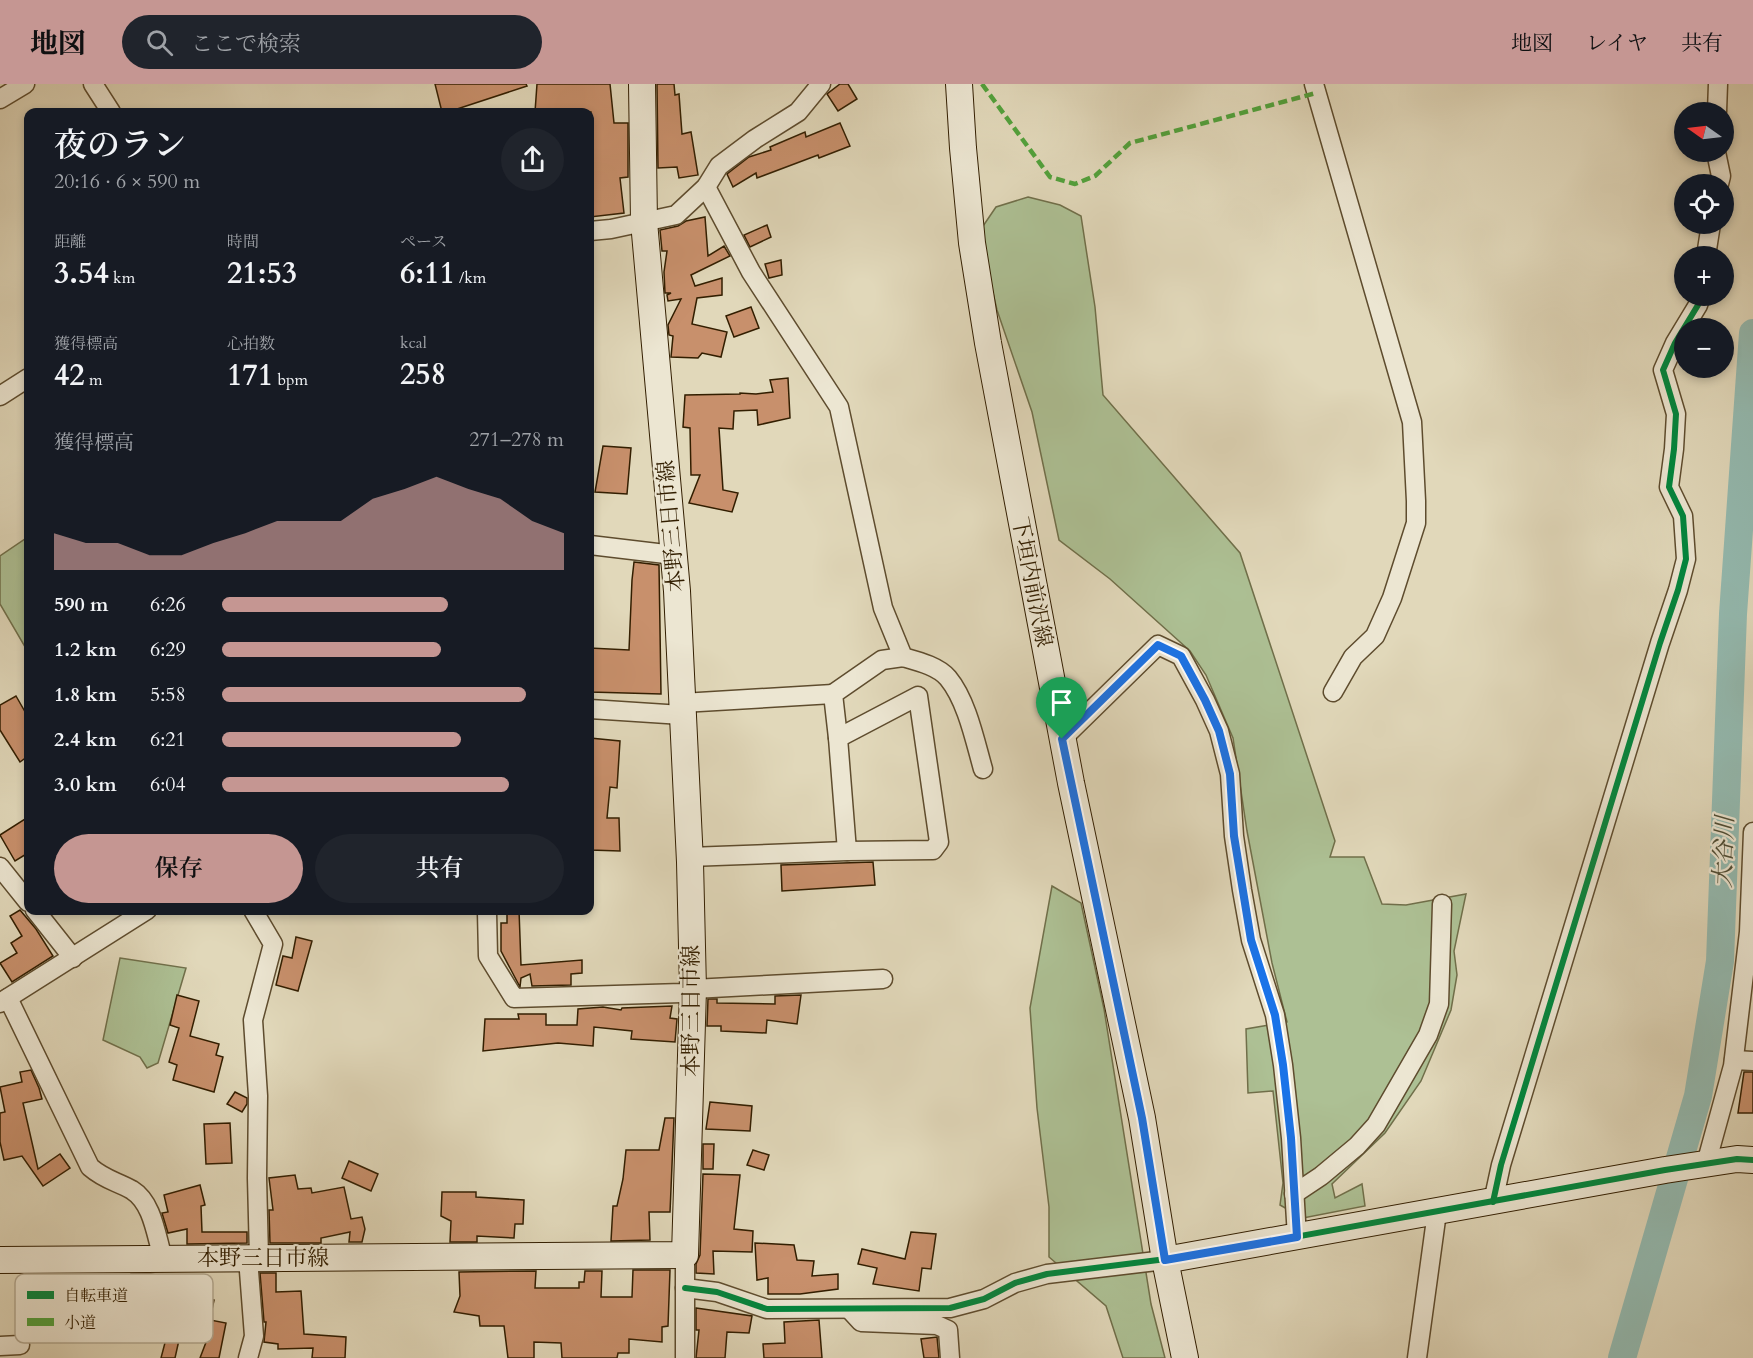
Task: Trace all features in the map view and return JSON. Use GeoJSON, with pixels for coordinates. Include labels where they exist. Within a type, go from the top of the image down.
{"type":"FeatureCollection","features":[{"type":"Feature","properties":{"kind":"main road","name":"本野三日市線"},"geometry":{"type":"LineString","coordinates":[[0,1260],[685,1255],[693,989],[689,857],[674,555],[644,222],[642,84]]}},
{"type":"Feature","properties":{"kind":"main road","name":"下垣内前沢線"},"geometry":{"type":"LineString","coordinates":[[959,84],[972,243],[1011,470],[1062,739],[1142,1118],[1165,1260],[1185,1358]]}},
{"type":"Feature","properties":{"kind":"main road"},"geometry":{"type":"LineString","coordinates":[[1165,1260],[1706,1164],[1737,1159],[1753,1160]]}},
{"type":"Feature","properties":{"kind":"street"},"geometry":{"type":"LineString","coordinates":[[0,99],[25,84]]}},
{"type":"Feature","properties":{"kind":"street"},"geometry":{"type":"LineString","coordinates":[[93,84],[108,108]]}},
{"type":"Feature","properties":{"kind":"street"},"geometry":{"type":"LineString","coordinates":[[594,231],[676,215],[705,186],[719,166],[755,139],[798,112],[821,84]]}},
{"type":"Feature","properties":{"kind":"street"},"geometry":{"type":"LineString","coordinates":[[1314,84],[1412,422],[1416,501],[1416,523],[1392,598],[1375,636],[1353,657],[1333,692]]}},
{"type":"Feature","properties":{"kind":"street"},"geometry":{"type":"LineString","coordinates":[[1717,102],[1718,84]]}},
{"type":"Feature","properties":{"kind":"street"},"geometry":{"type":"LineString","coordinates":[[705,186],[752,272],[839,407],[883,608],[903,657]]}},
{"type":"Feature","properties":{"kind":"street"},"geometry":{"type":"LineString","coordinates":[[1493,1202],[1501,1165],[1686,559],[1683,516],[1669,487],[1676,414],[1663,370],[1675,343],[1697,306]]}},
{"type":"Feature","properties":{"kind":"street"},"geometry":{"type":"LineString","coordinates":[[0,396],[24,381]]}},
{"type":"Feature","properties":{"kind":"street"},"geometry":{"type":"LineString","coordinates":[[594,545],[674,555]]}},
{"type":"Feature","properties":{"kind":"street"},"geometry":{"type":"LineString","coordinates":[[1062,739],[1158,645],[1181,656],[1205,700],[1219,731],[1230,774],[1234,836],[1251,940],[1275,1015],[1291,1138],[1297,1237]]}},
{"type":"Feature","properties":{"kind":"street"},"geometry":{"type":"LineString","coordinates":[[594,709],[682,709],[833,694],[882,660],[903,657],[927,664],[948,677],[966,711],[983,769]]}},
{"type":"Feature","properties":{"kind":"street"},"geometry":{"type":"LineString","coordinates":[[833,694],[848,851]]}},
{"type":"Feature","properties":{"kind":"street"},"geometry":{"type":"LineString","coordinates":[[689,857],[933,850],[939,842],[918,696],[838,738]]}},
{"type":"Feature","properties":{"kind":"street"},"geometry":{"type":"LineString","coordinates":[[1706,1164],[1734,1060],[1749,932],[1753,832]]}},
{"type":"Feature","properties":{"kind":"street"},"geometry":{"type":"LineString","coordinates":[[0,867],[24,898]]}},
{"type":"Feature","properties":{"kind":"street"},"geometry":{"type":"LineString","coordinates":[[1294,1194],[1322,1176],[1357,1146],[1376,1125],[1428,1035],[1439,1004],[1442,904]]}},
{"type":"Feature","properties":{"kind":"street"},"geometry":{"type":"LineString","coordinates":[[39,915],[73,958]]}},
{"type":"Feature","properties":{"kind":"street"},"geometry":{"type":"LineString","coordinates":[[139,915],[4,1001],[90,1167],[103,1178],[132,1191],[146,1202],[163,1258]]}},
{"type":"Feature","properties":{"kind":"street"},"geometry":{"type":"LineString","coordinates":[[248,1358],[254,1336],[257,1178],[258,1096],[253,1020],[273,944],[257,915]]}},
{"type":"Feature","properties":{"kind":"street"},"geometry":{"type":"LineString","coordinates":[[487,915],[488,956],[514,998],[682,993],[693,989],[884,979]]}},
{"type":"Feature","properties":{"kind":"street"},"geometry":{"type":"LineString","coordinates":[[1734,1060],[1753,1061]]}},
{"type":"Feature","properties":{"kind":"street"},"geometry":{"type":"LineString","coordinates":[[1417,1358],[1437,1212]]}},
{"type":"Feature","properties":{"kind":"street"},"geometry":{"type":"LineString","coordinates":[[685,1255],[685,1358]]}},
{"type":"Feature","properties":{"kind":"street"},"geometry":{"type":"LineString","coordinates":[[685,1288],[717,1292],[767,1310],[950,1308],[984,1299],[1015,1283],[1047,1274],[1165,1260]]}},
{"type":"Feature","properties":{"kind":"street"},"geometry":{"type":"LineString","coordinates":[[849,1309],[861,1322],[937,1325],[948,1330],[950,1358]]}},
{"type":"Feature","properties":{"kind":"street"},"geometry":{"type":"LineString","coordinates":[[0,1346],[20,1346]]}},
{"type":"Feature","properties":{"kind":"green space"},"geometry":{"type":"Polygon","coordinates":[[[1028,197],[1060,205],[1081,216],[1095,307],[1103,395],[1240,553],[1335,841],[1330,857],[1364,857],[1382,904],[1406,905],[1466,894],[1454,951],[1457,975],[1451,1010],[1421,1081],[1385,1133],[1332,1184],[1335,1198],[1362,1184],[1365,1206],[1303,1218],[1280,1205],[1283,1183],[1273,1091],[1248,1093],[1246,1029],[1287,1022],[1272,963],[1247,831],[1233,738],[1206,675],[1190,651],[1110,579],[1059,540],[1032,412],[997,310],[979,232],[996,207],[1028,197]]]}},
{"type":"Feature","properties":{"kind":"green space"},"geometry":{"type":"Polygon","coordinates":[[[24,540],[24,645],[0,604],[0,556],[24,540]]]}},
{"type":"Feature","properties":{"kind":"green space"},"geometry":{"type":"Polygon","coordinates":[[[1052,886],[1081,903],[1104,1009],[1151,1304],[1165,1358],[1123,1358],[1106,1306],[1049,1257],[1049,1207],[1037,1108],[1030,1008],[1052,886]]]}},
{"type":"Feature","properties":{"kind":"green space"},"geometry":{"type":"Polygon","coordinates":[[[120,958],[186,968],[158,1063],[147,1068],[140,1057],[103,1040],[120,958]]]}},
{"type":"Feature","properties":{"kind":"building"},"geometry":{"type":"Polygon","coordinates":[[[435,84],[526,84],[527,86],[460,108],[441,108],[435,84]]]}},
{"type":"Feature","properties":{"kind":"building"},"geometry":{"type":"Polygon","coordinates":[[[537,84],[610,84],[614,123],[628,123],[628,177],[620,178],[624,213],[594,217],[594,108],[535,108],[537,84]]]}},
{"type":"Feature","properties":{"kind":"building"},"geometry":{"type":"Polygon","coordinates":[[[657,84],[674,84],[675,95],[679,94],[682,134],[691,132],[698,175],[679,178],[677,167],[658,168],[657,84]]]}},
{"type":"Feature","properties":{"kind":"building"},"geometry":{"type":"Polygon","coordinates":[[[840,84],[848,84],[857,99],[838,111],[827,94],[840,84]]]}},
{"type":"Feature","properties":{"kind":"building"},"geometry":{"type":"Polygon","coordinates":[[[840,123],[850,146],[819,158],[818,155],[757,178],[756,173],[733,187],[727,174],[749,157],[771,150],[770,147],[805,132],[806,137],[840,123]]]}},
{"type":"Feature","properties":{"kind":"building"},"geometry":{"type":"Polygon","coordinates":[[[705,217],[708,256],[724,246],[730,256],[691,275],[695,286],[722,278],[722,295],[697,298],[692,324],[727,332],[721,357],[702,353],[698,358],[671,357],[673,336],[669,335],[668,325],[681,299],[668,301],[667,295],[671,293],[665,293],[664,272],[667,251],[662,251],[660,230],[705,217]]]}},
{"type":"Feature","properties":{"kind":"building"},"geometry":{"type":"Polygon","coordinates":[[[767,225],[771,237],[750,247],[744,235],[767,225]]]}},
{"type":"Feature","properties":{"kind":"building"},"geometry":{"type":"Polygon","coordinates":[[[781,260],[782,275],[769,278],[765,264],[781,260]]]}},
{"type":"Feature","properties":{"kind":"building"},"geometry":{"type":"Polygon","coordinates":[[[751,307],[759,328],[734,337],[726,316],[751,307]]]}},
{"type":"Feature","properties":{"kind":"building"},"geometry":{"type":"Polygon","coordinates":[[[788,378],[790,418],[758,425],[757,410],[734,411],[733,429],[719,428],[723,490],[738,493],[732,512],[689,503],[700,475],[691,475],[690,428],[683,427],[685,395],[773,392],[770,380],[788,378]]]}},
{"type":"Feature","properties":{"kind":"building"},"geometry":{"type":"Polygon","coordinates":[[[603,446],[631,448],[627,494],[595,492],[603,446]]]}},
{"type":"Feature","properties":{"kind":"building"},"geometry":{"type":"Polygon","coordinates":[[[634,562],[659,565],[661,694],[594,692],[594,648],[629,650],[634,562]]]}},
{"type":"Feature","properties":{"kind":"building"},"geometry":{"type":"Polygon","coordinates":[[[16,696],[24,710],[24,759],[20,762],[0,730],[0,705],[16,696]]]}},
{"type":"Feature","properties":{"kind":"building"},"geometry":{"type":"Polygon","coordinates":[[[594,738],[620,741],[617,788],[610,787],[607,818],[619,818],[620,851],[594,850],[594,738]]]}},
{"type":"Feature","properties":{"kind":"building"},"geometry":{"type":"Polygon","coordinates":[[[24,820],[24,855],[15,861],[0,835],[24,820]]]}},
{"type":"Feature","properties":{"kind":"building"},"geometry":{"type":"Polygon","coordinates":[[[873,862],[875,885],[782,891],[781,865],[873,862]]]}},
{"type":"Feature","properties":{"kind":"building"},"geometry":{"type":"Polygon","coordinates":[[[20,910],[36,929],[53,956],[12,982],[0,963],[17,953],[11,943],[22,936],[10,916],[20,910]]]}},
{"type":"Feature","properties":{"kind":"building"},"geometry":{"type":"Polygon","coordinates":[[[507,915],[519,915],[521,965],[582,960],[582,973],[571,974],[571,985],[532,986],[530,974],[521,978],[520,987],[501,951],[501,923],[507,923],[507,915]]]}},
{"type":"Feature","properties":{"kind":"building"},"geometry":{"type":"Polygon","coordinates":[[[296,937],[312,941],[298,991],[276,985],[283,956],[292,958],[296,937]]]}},
{"type":"Feature","properties":{"kind":"building"},"geometry":{"type":"Polygon","coordinates":[[[177,995],[199,1001],[190,1036],[219,1044],[216,1055],[223,1057],[214,1092],[173,1080],[177,1065],[169,1062],[179,1028],[170,1025],[177,995]]]}},
{"type":"Feature","properties":{"kind":"building"},"geometry":{"type":"Polygon","coordinates":[[[801,995],[797,1024],[767,1020],[766,1033],[721,1031],[721,1026],[707,1026],[708,999],[717,999],[717,1003],[775,1004],[775,996],[801,995]]]}},
{"type":"Feature","properties":{"kind":"building"},"geometry":{"type":"Polygon","coordinates":[[[672,1006],[670,1018],[677,1019],[675,1042],[631,1039],[632,1031],[594,1027],[593,1046],[558,1043],[483,1051],[485,1019],[519,1019],[518,1014],[546,1014],[546,1025],[577,1025],[578,1009],[603,1007],[621,1010],[622,1008],[672,1006]]]}},
{"type":"Feature","properties":{"kind":"building"},"geometry":{"type":"Polygon","coordinates":[[[31,1070],[42,1099],[23,1103],[38,1169],[60,1154],[70,1168],[43,1186],[22,1156],[4,1160],[0,1142],[0,1113],[5,1112],[0,1087],[22,1082],[20,1072],[31,1070]]]}},
{"type":"Feature","properties":{"kind":"building"},"geometry":{"type":"Polygon","coordinates":[[[1744,1072],[1753,1072],[1753,1113],[1738,1113],[1744,1072]]]}},
{"type":"Feature","properties":{"kind":"building"},"geometry":{"type":"Polygon","coordinates":[[[235,1092],[247,1098],[247,1104],[242,1112],[227,1104],[235,1092]]]}},
{"type":"Feature","properties":{"kind":"building"},"geometry":{"type":"Polygon","coordinates":[[[710,1102],[752,1106],[750,1131],[706,1129],[710,1102]]]}},
{"type":"Feature","properties":{"kind":"building"},"geometry":{"type":"Polygon","coordinates":[[[665,1118],[674,1118],[670,1212],[649,1212],[650,1240],[611,1241],[613,1206],[617,1206],[626,1150],[659,1150],[665,1118]]]}},
{"type":"Feature","properties":{"kind":"building"},"geometry":{"type":"Polygon","coordinates":[[[230,1123],[232,1163],[206,1164],[204,1124],[230,1123]]]}},
{"type":"Feature","properties":{"kind":"building"},"geometry":{"type":"Polygon","coordinates":[[[703,1144],[714,1144],[713,1169],[703,1169],[703,1144]]]}},
{"type":"Feature","properties":{"kind":"building"},"geometry":{"type":"Polygon","coordinates":[[[753,1150],[769,1155],[764,1170],[747,1165],[753,1150]]]}},
{"type":"Feature","properties":{"kind":"building"},"geometry":{"type":"Polygon","coordinates":[[[349,1161],[378,1174],[371,1191],[342,1178],[349,1161]]]}},
{"type":"Feature","properties":{"kind":"building"},"geometry":{"type":"Polygon","coordinates":[[[703,1174],[740,1175],[734,1229],[753,1231],[752,1252],[713,1251],[714,1274],[696,1273],[696,1264],[700,1255],[703,1174]]]}},
{"type":"Feature","properties":{"kind":"building"},"geometry":{"type":"Polygon","coordinates":[[[295,1175],[298,1189],[311,1188],[312,1193],[344,1187],[351,1219],[362,1217],[365,1229],[362,1242],[349,1242],[350,1232],[321,1238],[321,1243],[270,1243],[269,1210],[273,1210],[269,1178],[295,1175]]]}},
{"type":"Feature","properties":{"kind":"building"},"geometry":{"type":"Polygon","coordinates":[[[200,1185],[205,1205],[201,1206],[202,1232],[247,1232],[247,1243],[187,1244],[187,1229],[168,1233],[162,1213],[168,1212],[164,1195],[200,1185]]]}},
{"type":"Feature","properties":{"kind":"building"},"geometry":{"type":"Polygon","coordinates":[[[442,1192],[476,1192],[476,1197],[524,1200],[523,1224],[515,1224],[514,1238],[477,1236],[477,1242],[450,1242],[451,1221],[441,1216],[442,1192]]]}},
{"type":"Feature","properties":{"kind":"building"},"geometry":{"type":"Polygon","coordinates":[[[911,1232],[936,1234],[931,1269],[922,1268],[919,1291],[873,1284],[877,1268],[858,1264],[862,1249],[905,1259],[911,1232]]]}},
{"type":"Feature","properties":{"kind":"building"},"geometry":{"type":"Polygon","coordinates":[[[755,1243],[794,1245],[797,1260],[814,1261],[812,1276],[838,1274],[838,1289],[800,1294],[768,1294],[768,1278],[757,1280],[755,1243]]]}},
{"type":"Feature","properties":{"kind":"building"},"geometry":{"type":"Polygon","coordinates":[[[633,1270],[670,1270],[668,1326],[662,1327],[662,1342],[629,1339],[629,1353],[618,1353],[617,1358],[562,1358],[561,1343],[534,1342],[534,1358],[508,1358],[504,1326],[480,1326],[479,1316],[454,1312],[460,1296],[459,1272],[536,1271],[535,1288],[579,1288],[579,1282],[584,1282],[585,1271],[602,1271],[601,1297],[632,1297],[633,1270]]]}},
{"type":"Feature","properties":{"kind":"building"},"geometry":{"type":"Polygon","coordinates":[[[260,1273],[276,1273],[276,1292],[301,1291],[304,1334],[346,1337],[345,1358],[312,1358],[313,1348],[278,1349],[278,1344],[264,1342],[266,1322],[264,1322],[260,1273]]]}},
{"type":"Feature","properties":{"kind":"building"},"geometry":{"type":"Polygon","coordinates":[[[696,1308],[752,1316],[749,1333],[727,1332],[725,1358],[696,1358],[699,1330],[696,1330],[696,1308]]]}},
{"type":"Feature","properties":{"kind":"building"},"geometry":{"type":"Polygon","coordinates":[[[819,1320],[822,1358],[764,1358],[763,1344],[785,1343],[784,1322],[819,1320]]]}},
{"type":"Feature","properties":{"kind":"building"},"geometry":{"type":"Polygon","coordinates":[[[213,1321],[226,1323],[219,1358],[200,1358],[206,1343],[213,1343],[213,1321]]]}},
{"type":"Feature","properties":{"kind":"building"},"geometry":{"type":"Polygon","coordinates":[[[937,1337],[939,1358],[924,1358],[921,1339],[937,1337]]]}},
{"type":"Feature","properties":{"kind":"building"},"geometry":{"type":"Polygon","coordinates":[[[165,1343],[178,1343],[175,1358],[161,1358],[165,1343]]]}},
{"type":"Feature","properties":{"kind":"waterway","name":"大谷川"},"geometry":{"type":"LineString","coordinates":[[1622,1358],[1698,1096],[1720,961],[1733,614],[1753,333]]}},
{"type":"Feature","properties":{"kind":"marked path"},"geometry":{"type":"LineString","coordinates":[[982,84],[1050,177],[1075,184],[1095,176],[1130,143],[1316,93]]}},
{"type":"Feature","properties":{"kind":"cycle path"},"geometry":{"type":"LineString","coordinates":[[1493,1202],[1501,1165],[1686,559],[1683,516],[1669,487],[1676,414],[1663,370],[1675,343],[1697,306]]}},
{"type":"Feature","properties":{"kind":"cycle path"},"geometry":{"type":"LineString","coordinates":[[1062,739],[1158,645],[1181,656],[1205,700],[1219,731],[1230,774],[1234,836],[1251,940],[1275,1015],[1291,1138],[1297,1237]]}},
{"type":"Feature","properties":{"kind":"cycle path"},"geometry":{"type":"LineString","coordinates":[[685,1288],[717,1292],[767,1309],[950,1308],[984,1299],[1015,1283],[1047,1274],[1190,1256],[1665,1170],[1737,1159],[1753,1160]]}},
{"type":"Feature","properties":{"kind":"route"},"geometry":{"type":"LineString","coordinates":[[1158,645],[1181,656],[1205,700],[1219,731],[1230,774],[1234,836],[1251,940],[1275,1015],[1291,1138],[1297,1237],[1165,1260],[1142,1118],[1062,739],[1158,645]]}}]}
